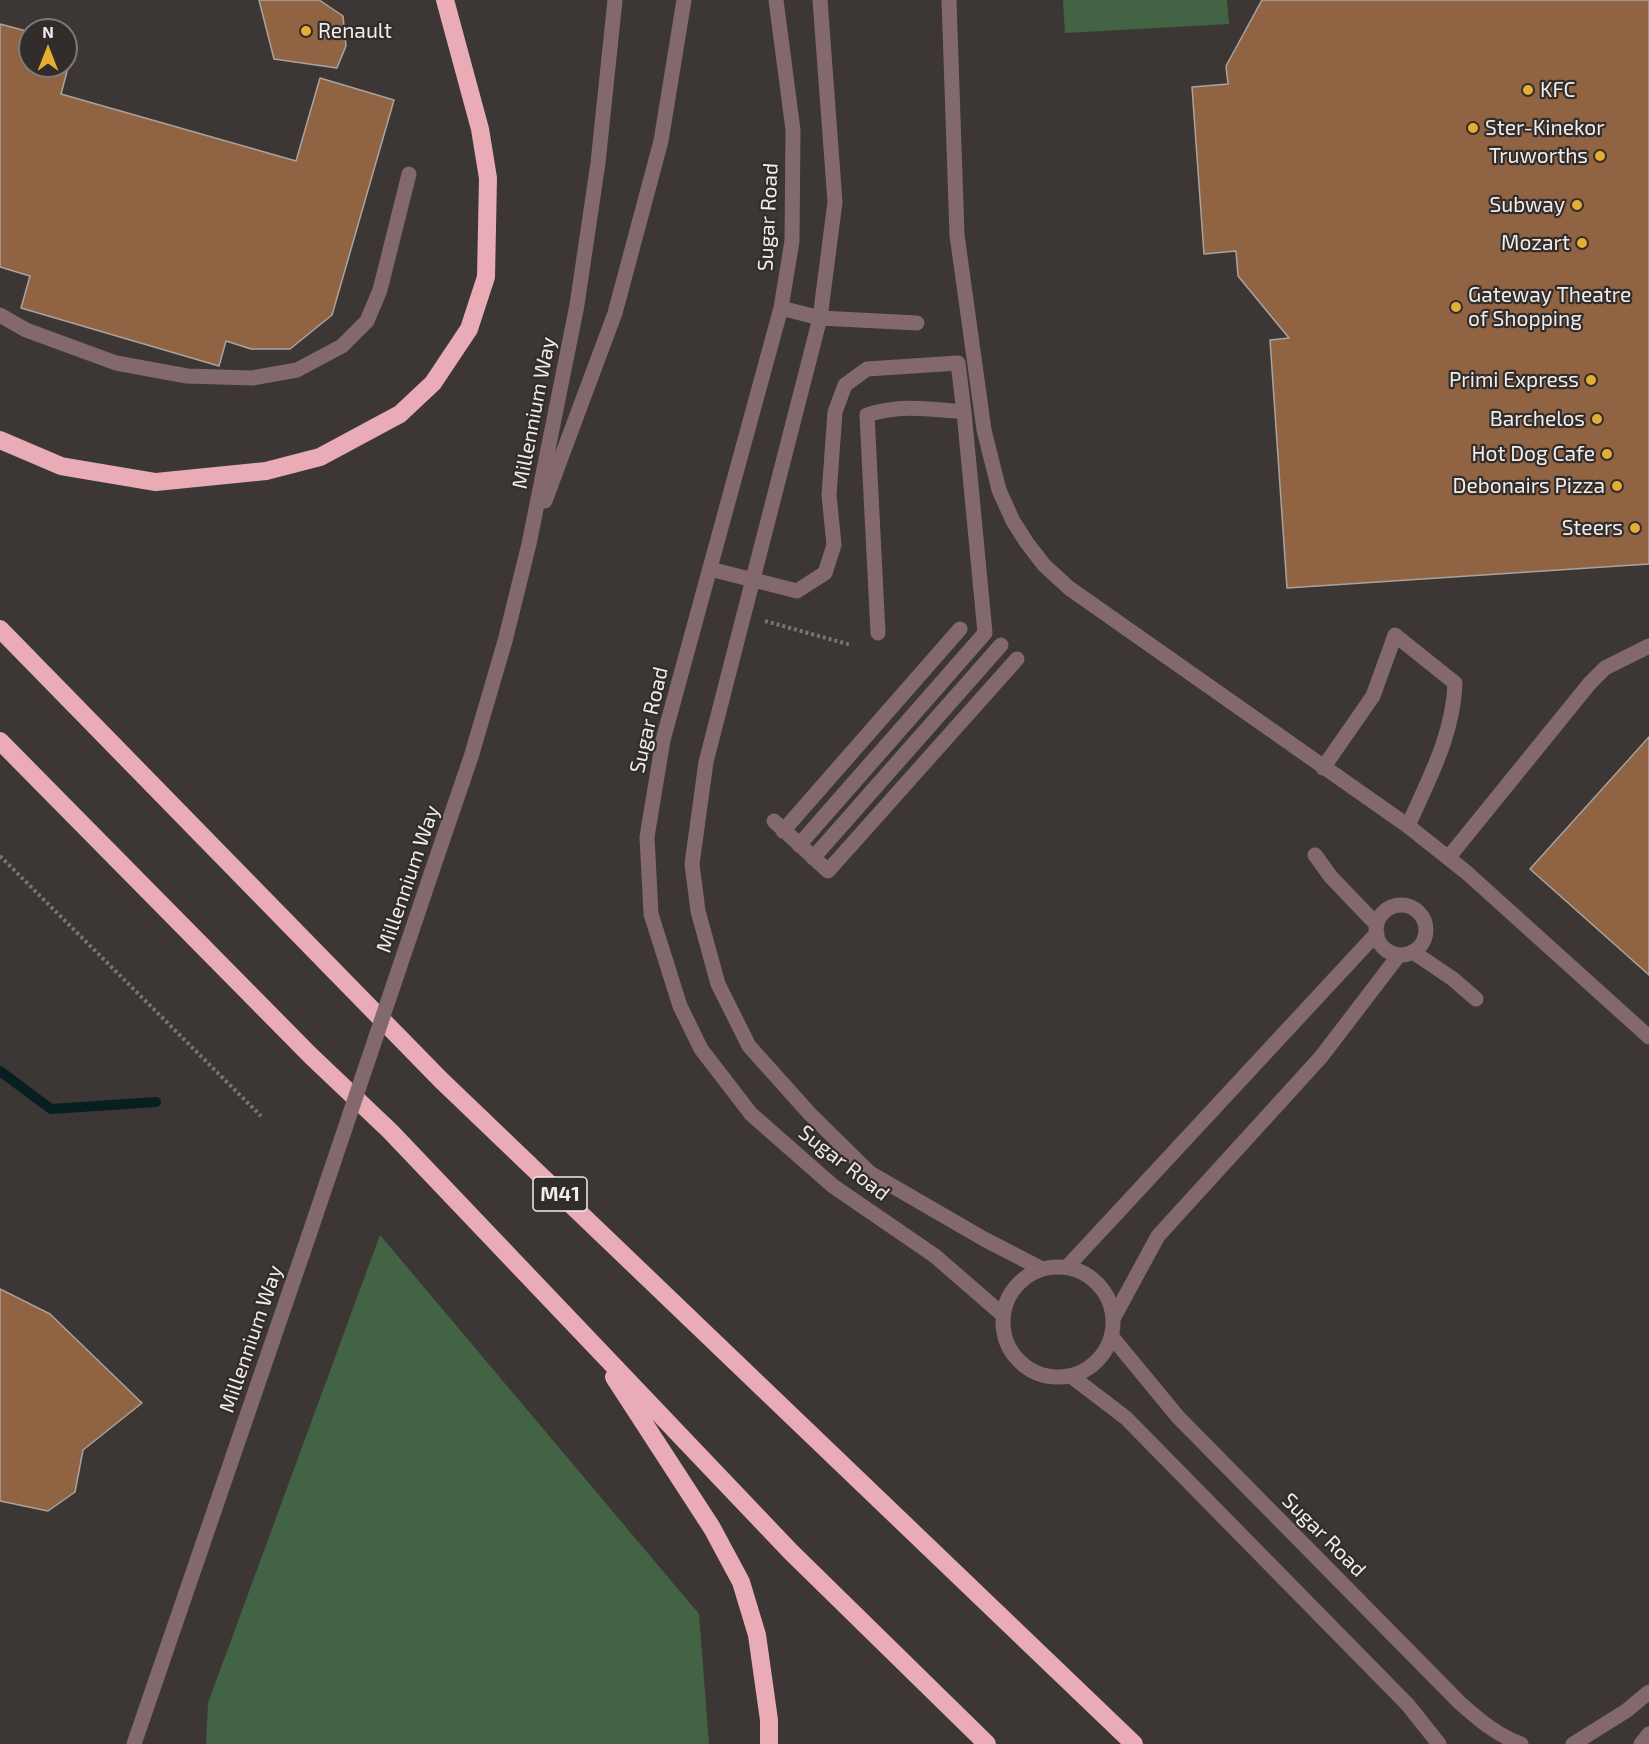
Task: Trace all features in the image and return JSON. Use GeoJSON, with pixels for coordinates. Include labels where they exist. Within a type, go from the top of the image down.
{"type":"FeatureCollection","features":[{"type":"Feature","properties":{"kind":"highway"},"geometry":{"type":"LineString","coordinates":[[0,440],[61,466],[156,482],[266,471],[321,457],[400,414],[433,383],[469,329],[486,277],[488,178],[480,129],[445,0]]}},
{"type":"Feature","properties":{"kind":"highway","name":"M41"},"geometry":{"type":"LineString","coordinates":[[0,629],[441,1080],[1134,1744]]}},
{"type":"Feature","properties":{"kind":"highway"},"geometry":{"type":"LineString","coordinates":[[0,741],[311,1056],[390,1131],[791,1552],[987,1744]]}},
{"type":"Feature","properties":{"kind":"highway"},"geometry":{"type":"LineString","coordinates":[[590,1341],[712,1528],[741,1582],[757,1635],[769,1720],[769,1744]]}},
{"type":"Feature","properties":{"kind":"street","name":"Millennium Way"},"geometry":{"type":"LineString","coordinates":[[134,1744],[432,871],[477,736],[505,641],[529,544],[577,305],[598,163],[615,0]]}},
{"type":"Feature","properties":{"kind":"street"},"geometry":{"type":"LineString","coordinates":[[529,544],[615,314],[661,141],[684,0]]}},
{"type":"Feature","properties":{"kind":"street","name":"Sugar Road"},"geometry":{"type":"LineString","coordinates":[[776,0],[793,130],[792,242],[781,309],[663,740],[646,837],[651,914],[680,1006],[701,1049],[751,1114],[833,1186],[935,1256],[1003,1316]]}},
{"type":"Feature","properties":{"kind":"street","name":"Sugar Road"},"geometry":{"type":"LineString","coordinates":[[820,0],[836,202],[820,318],[705,762],[692,864],[698,911],[718,984],[749,1046],[810,1114],[870,1173],[984,1239],[1042,1269]]}},
{"type":"Feature","properties":{"kind":"street"},"geometry":{"type":"LineString","coordinates":[[949,0],[957,235],[984,430],[999,490],[1013,521],[1027,543],[1044,565],[1069,588],[1408,826],[1448,858],[1649,1037]]}},
{"type":"Feature","properties":{"kind":"street"},"geometry":{"type":"LineString","coordinates":[[0,315],[26,330],[126,365],[187,376],[252,378],[297,370],[342,346],[366,321],[380,290],[409,174]]}},
{"type":"Feature","properties":{"kind":"street"},"geometry":{"type":"LineString","coordinates":[[781,309],[820,318],[916,323]]}},
{"type":"Feature","properties":{"kind":"street"},"geometry":{"type":"LineString","coordinates":[[710,569],[797,591],[825,573],[834,545],[829,495],[834,412],[845,385],[867,369],[958,363],[985,633],[799,845]]}},
{"type":"Feature","properties":{"kind":"street"},"geometry":{"type":"LineString","coordinates":[[878,633],[867,415],[885,409],[917,408],[964,412]]}},
{"type":"Feature","properties":{"kind":"street"},"geometry":{"type":"LineString","coordinates":[[960,629],[778,826],[828,870],[1017,659]]}},
{"type":"Feature","properties":{"kind":"street"},"geometry":{"type":"LineString","coordinates":[[1323,768],[1373,696],[1395,635],[1455,683],[1455,707],[1441,753],[1408,826]]}},
{"type":"Feature","properties":{"kind":"street"},"geometry":{"type":"LineString","coordinates":[[813,858],[1001,645]]}},
{"type":"Feature","properties":{"kind":"street"},"geometry":{"type":"LineString","coordinates":[[1448,858],[1590,683],[1605,668],[1649,646]]}},
{"type":"Feature","properties":{"kind":"street"},"geometry":{"type":"LineString","coordinates":[[1315,855],[1331,877],[1377,929],[1378,940],[1386,950],[1406,954],[1453,979],[1476,999]]}},
{"type":"Feature","properties":{"kind":"street"},"geometry":{"type":"LineString","coordinates":[[1067,1267],[1377,929],[1383,914],[1393,907],[1405,906],[1417,911],[1424,921],[1426,933],[1422,944],[1406,954],[1321,1057],[1158,1236],[1114,1317],[1112,1337],[1106,1351],[1097,1362],[1071,1376],[1048,1377],[1027,1368],[1011,1352],[1003,1331],[1003,1316],[1007,1300],[1015,1286],[1027,1276],[1042,1269],[1067,1267],[1090,1276],[1106,1293],[1114,1317]]}},
{"type":"Feature","properties":{"kind":"street","name":"Sugar Road"},"geometry":{"type":"LineString","coordinates":[[1112,1337],[1178,1417],[1460,1703],[1492,1730],[1521,1744]]}},
{"type":"Feature","properties":{"kind":"street"},"geometry":{"type":"LineString","coordinates":[[1071,1376],[1126,1418],[1383,1679],[1439,1744]]}},
{"type":"Feature","properties":{"kind":"street"},"geometry":{"type":"LineString","coordinates":[[1573,1744],[1626,1710],[1649,1692]]}},
{"type":"Feature","properties":{"kind":"street"},"geometry":{"type":"LineString","coordinates":[[1641,1744],[1649,1734]]}},
{"type":"Feature","properties":{"kind":"path"},"geometry":{"type":"LineString","coordinates":[[744,615],[851,645]]}},
{"type":"Feature","properties":{"kind":"path"},"geometry":{"type":"LineString","coordinates":[[0,856],[261,1116]]}},
{"type":"Feature","properties":{"kind":"green space"},"geometry":{"type":"Polygon","coordinates":[[[1063,0],[1227,0],[1229,24],[1065,33],[1063,0]]]}},
{"type":"Feature","properties":{"kind":"green space"},"geometry":{"type":"Polygon","coordinates":[[[380,1235],[699,1614],[709,1744],[206,1744],[208,1703],[380,1235]]]}},
{"type":"Feature","properties":{"kind":"building","name":"Renault"},"geometry":{"type":"Polygon","coordinates":[[[259,0],[319,0],[343,16],[346,46],[337,68],[274,59],[259,0]]]}},
{"type":"Feature","properties":{"kind":"building","name":"Gateway Theatre of Shopping"},"geometry":{"type":"Polygon","coordinates":[[[1262,0],[1649,0],[1649,564],[1287,588],[1270,340],[1289,338],[1238,276],[1236,251],[1204,254],[1192,87],[1228,84],[1226,66],[1262,0]]]}},
{"type":"Feature","properties":{"kind":"building"},"geometry":{"type":"Polygon","coordinates":[[[0,24],[18,29],[18,78],[65,78],[61,94],[296,161],[320,78],[394,100],[332,315],[290,349],[251,349],[226,341],[219,366],[21,308],[30,276],[0,267],[0,24]]]}},
{"type":"Feature","properties":{"kind":"building"},"geometry":{"type":"Polygon","coordinates":[[[1649,737],[1649,975],[1530,869],[1649,737]]]}},
{"type":"Feature","properties":{"kind":"building"},"geometry":{"type":"Polygon","coordinates":[[[0,1289],[50,1314],[142,1403],[83,1450],[75,1492],[48,1511],[0,1501],[0,1289]]]}},
{"type":"Feature","properties":{"kind":"waterway"},"geometry":{"type":"LineString","coordinates":[[0,1071],[51,1109],[156,1102]]}},
{"type":"Feature","properties":{"kind":"place","name":"Renault"},"geometry":{"type":"Point","coordinates":[306,31]}},
{"type":"Feature","properties":{"kind":"place","name":"KFC"},"geometry":{"type":"Point","coordinates":[1528,90]}},
{"type":"Feature","properties":{"kind":"place","name":"Ster-Kinekor"},"geometry":{"type":"Point","coordinates":[1473,128]}},
{"type":"Feature","properties":{"kind":"place","name":"Truworths"},"geometry":{"type":"Point","coordinates":[1600,156]}},
{"type":"Feature","properties":{"kind":"place","name":"Subway"},"geometry":{"type":"Point","coordinates":[1577,205]}},
{"type":"Feature","properties":{"kind":"place","name":"Mozart"},"geometry":{"type":"Point","coordinates":[1582,243]}},
{"type":"Feature","properties":{"kind":"place","name":"Gateway Theatre of Shopping"},"geometry":{"type":"Point","coordinates":[1456,307]}},
{"type":"Feature","properties":{"kind":"place","name":"Primi Express"},"geometry":{"type":"Point","coordinates":[1591,380]}},
{"type":"Feature","properties":{"kind":"place","name":"Barchelos"},"geometry":{"type":"Point","coordinates":[1597,419]}},
{"type":"Feature","properties":{"kind":"place","name":"Hot Dog Cafe"},"geometry":{"type":"Point","coordinates":[1607,454]}},
{"type":"Feature","properties":{"kind":"place","name":"Debonairs Pizza"},"geometry":{"type":"Point","coordinates":[1617,486]}},
{"type":"Feature","properties":{"kind":"place","name":"Steers"},"geometry":{"type":"Point","coordinates":[1635,528]}}]}
